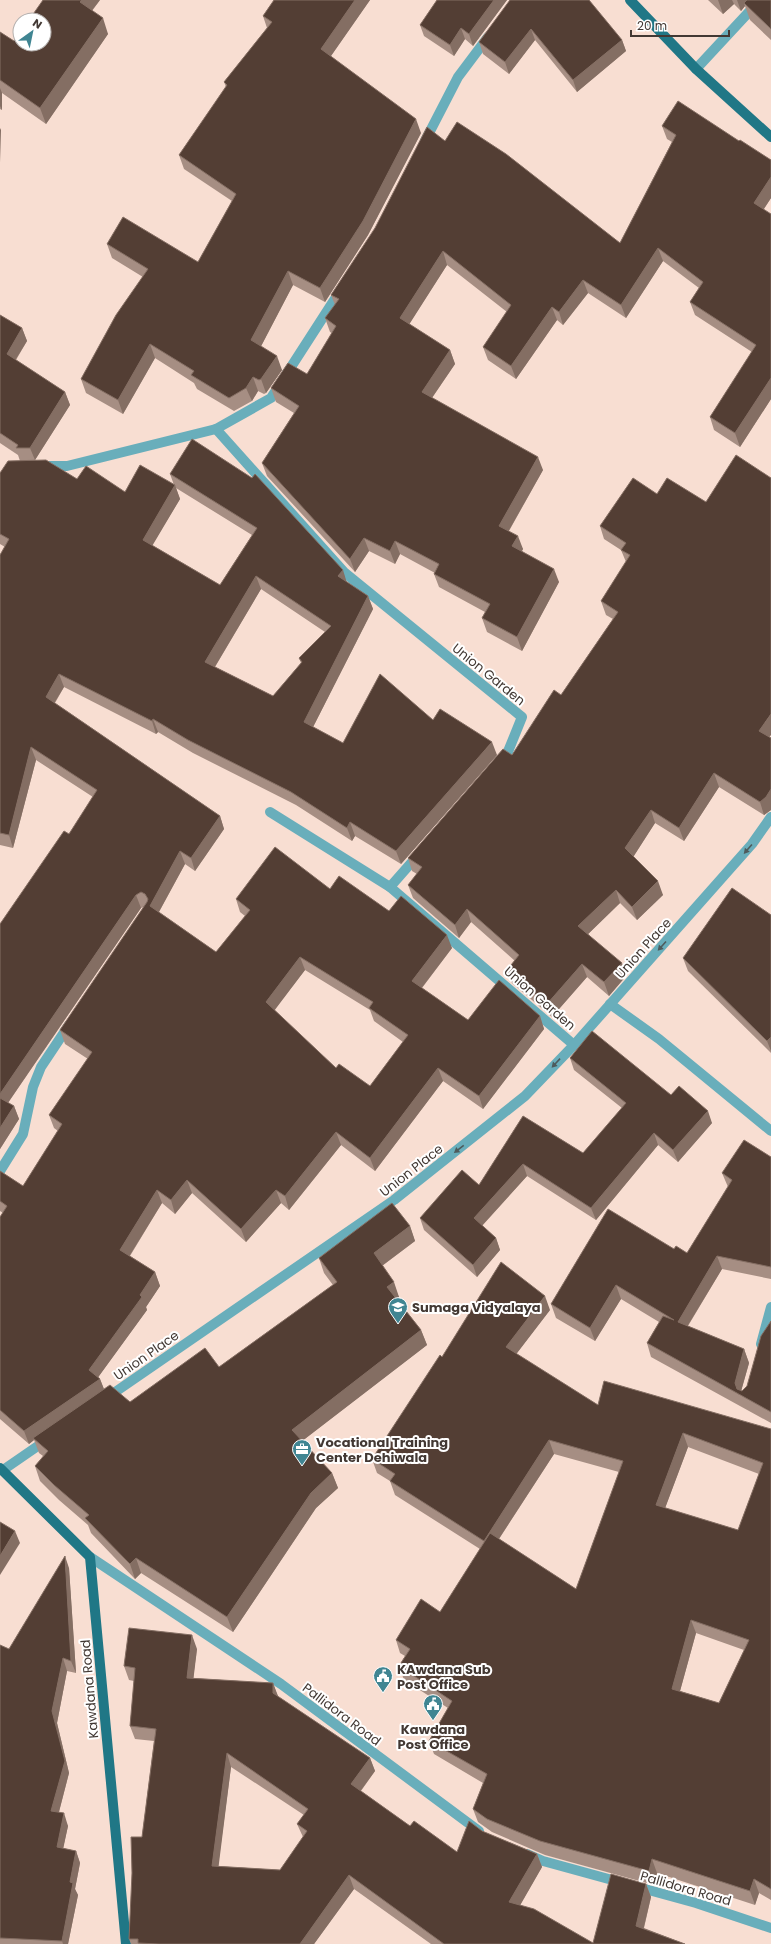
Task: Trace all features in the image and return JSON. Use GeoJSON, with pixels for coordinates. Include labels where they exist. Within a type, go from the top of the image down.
{"type":"FeatureCollection","features":[{"type":"Feature","properties":{"kind":"main road"},"geometry":{"type":"LineString","coordinates":[[630,0],[696,69],[771,137]]}},
{"type":"Feature","properties":{"kind":"main road"},"geometry":{"type":"LineString","coordinates":[[1,1469],[90,1557]]}},
{"type":"Feature","properties":{"kind":"main road","name":"Kawdana Road"},"geometry":{"type":"LineString","coordinates":[[90,1557],[126,1944]]}},
{"type":"Feature","properties":{"kind":"street"},"geometry":{"type":"LineString","coordinates":[[696,69],[760,0]]}},
{"type":"Feature","properties":{"kind":"street"},"geometry":{"type":"LineString","coordinates":[[422,147],[458,77],[493,30]]}},
{"type":"Feature","properties":{"kind":"street"},"geometry":{"type":"LineString","coordinates":[[37,467],[67,466],[216,429],[271,398],[344,285]]}},
{"type":"Feature","properties":{"kind":"street","name":"Union Garden"},"geometry":{"type":"LineString","coordinates":[[216,429],[345,573],[522,717],[507,754],[492,771]]}},
{"type":"Feature","properties":{"kind":"street","name":"Union Garden"},"geometry":{"type":"LineString","coordinates":[[270,812],[390,887],[574,1045]]}},
{"type":"Feature","properties":{"kind":"street","name":"Union Place"},"geometry":{"type":"LineString","coordinates":[[94,1407],[394,1200],[525,1096],[574,1045],[752,844],[771,817]]}},
{"type":"Feature","properties":{"kind":"street"},"geometry":{"type":"LineString","coordinates":[[390,887],[426,846]]}},
{"type":"Feature","properties":{"kind":"street"},"geometry":{"type":"LineString","coordinates":[[610,1004],[659,1039],[771,1131]]}},
{"type":"Feature","properties":{"kind":"street"},"geometry":{"type":"LineString","coordinates":[[0,1171],[23,1134],[33,1087],[41,1067],[76,1016]]}},
{"type":"Feature","properties":{"kind":"street"},"geometry":{"type":"LineString","coordinates":[[758,1353],[771,1307]]}},
{"type":"Feature","properties":{"kind":"street"},"geometry":{"type":"LineString","coordinates":[[1,1469],[55,1434]]}},
{"type":"Feature","properties":{"kind":"street","name":"Pallidora Road"},"geometry":{"type":"LineString","coordinates":[[90,1557],[281,1684],[489,1838]]}},
{"type":"Feature","properties":{"kind":"street","name":"Pallidora Road"},"geometry":{"type":"LineString","coordinates":[[516,1849],[543,1861],[696,1903],[771,1928]]}},
{"type":"Feature","properties":{"kind":"building"},"geometry":{"type":"Polygon","coordinates":[[[43,0],[82,0],[80,2],[103,18],[40,108],[0,80],[0,32],[12,40],[12,52],[52,52],[52,12],[35,12],[43,0]]]}},
{"type":"Feature","properties":{"kind":"building"},"geometry":{"type":"Polygon","coordinates":[[[274,0],[355,0],[321,49],[416,119],[363,221],[320,288],[288,271],[251,340],[277,356],[261,379],[259,380],[253,377],[246,388],[229,398],[191,375],[194,371],[150,344],[118,400],[81,379],[116,315],[148,269],[107,244],[123,217],[198,262],[236,194],[179,155],[227,85],[224,82],[272,22],[263,16],[274,0]]]}},
{"type":"Feature","properties":{"kind":"building"},"geometry":{"type":"Polygon","coordinates":[[[437,0],[494,0],[469,34],[461,28],[450,45],[420,25],[437,0]]]}},
{"type":"Feature","properties":{"kind":"building"},"geometry":{"type":"Polygon","coordinates":[[[510,0],[589,0],[622,40],[573,80],[531,29],[505,62],[479,42],[510,0]]]}},
{"type":"Feature","properties":{"kind":"building"},"geometry":{"type":"Polygon","coordinates":[[[747,0],[771,0],[771,29],[744,3],[747,0]]]}},
{"type":"Feature","properties":{"kind":"building"},"geometry":{"type":"Polygon","coordinates":[[[678,101],[771,160],[771,177],[754,203],[771,214],[771,378],[735,433],[710,417],[756,345],[690,302],[703,282],[658,248],[621,305],[583,280],[559,312],[552,307],[511,366],[483,347],[511,305],[443,251],[400,318],[450,350],[422,392],[538,457],[499,526],[518,536],[512,546],[554,569],[517,637],[482,618],[490,604],[434,574],[439,564],[395,541],[390,551],[364,538],[350,559],[262,463],[299,406],[271,388],[288,363],[307,374],[336,326],[325,318],[339,299],[331,295],[375,228],[427,127],[445,141],[457,122],[506,154],[620,243],[676,135],[662,126],[678,101]]]}},
{"type":"Feature","properties":{"kind":"building"},"geometry":{"type":"Polygon","coordinates":[[[0,315],[22,328],[7,354],[65,392],[30,448],[16,448],[18,445],[0,433],[0,315]]]}},
{"type":"Feature","properties":{"kind":"building"},"geometry":{"type":"Polygon","coordinates":[[[192,439],[252,478],[255,474],[343,570],[338,576],[368,596],[304,722],[343,743],[380,674],[433,720],[440,709],[492,742],[396,851],[350,822],[347,828],[291,792],[188,740],[153,719],[152,721],[59,674],[46,697],[220,816],[191,858],[180,851],[150,906],[216,952],[250,910],[236,899],[275,847],[330,889],[339,876],[389,911],[401,896],[447,935],[412,981],[468,1020],[499,980],[540,1016],[479,1096],[438,1068],[370,1158],[336,1132],[285,1196],[276,1190],[241,1229],[187,1180],[171,1200],[157,1190],[120,1250],[155,1272],[140,1295],[142,1297],[89,1370],[100,1379],[24,1431],[0,1410],[0,1217],[7,1206],[0,1201],[0,1171],[23,1186],[62,1124],[49,1115],[92,1052],[60,1030],[148,899],[145,894],[141,892],[136,895],[0,1094],[0,924],[64,831],[69,834],[97,790],[31,747],[9,835],[0,833],[0,555],[9,539],[0,534],[0,473],[8,461],[46,460],[77,479],[86,466],[125,492],[140,465],[175,485],[143,540],[220,585],[257,528],[170,474],[192,439]],[[256,576],[205,662],[273,696],[302,662],[299,658],[331,626],[256,576]],[[300,957],[266,1002],[336,1068],[339,1064],[370,1086],[408,1035],[369,1008],[373,1002],[300,957]]]}},
{"type":"Feature","properties":{"kind":"building"},"geometry":{"type":"Polygon","coordinates":[[[736,455],[771,478],[771,714],[759,731],[771,738],[771,789],[766,797],[760,802],[714,773],[679,828],[651,810],[625,848],[658,881],[632,907],[616,890],[578,926],[622,963],[604,982],[582,964],[547,1004],[507,970],[519,955],[467,909],[455,925],[408,885],[422,867],[408,858],[503,749],[512,755],[554,690],[561,695],[618,612],[601,601],[630,555],[621,550],[626,543],[600,526],[633,478],[657,494],[667,478],[706,502],[736,455]]]}},
{"type":"Feature","properties":{"kind":"building"},"geometry":{"type":"Polygon","coordinates":[[[732,888],[771,915],[771,1037],[767,1041],[683,958],[732,888]]]}},
{"type":"Feature","properties":{"kind":"building"},"geometry":{"type":"Polygon","coordinates":[[[592,1031],[671,1095],[679,1086],[708,1111],[673,1150],[654,1133],[591,1208],[523,1164],[474,1218],[496,1238],[473,1265],[420,1218],[462,1170],[479,1185],[523,1116],[583,1153],[626,1103],[570,1058],[592,1031]]]}},
{"type":"Feature","properties":{"kind":"building"},"geometry":{"type":"Polygon","coordinates":[[[0,1098],[14,1106],[0,1128],[0,1098]]]}},
{"type":"Feature","properties":{"kind":"building"},"geometry":{"type":"Polygon","coordinates":[[[744,1140],[771,1157],[771,1267],[717,1256],[678,1322],[744,1349],[735,1383],[737,1389],[742,1391],[747,1386],[761,1336],[771,1321],[771,1412],[647,1343],[663,1316],[674,1320],[616,1285],[590,1328],[551,1304],[608,1209],[674,1249],[676,1246],[687,1253],[732,1180],[722,1173],[744,1140]]]}},
{"type":"Feature","properties":{"kind":"building"},"geometry":{"type":"Polygon","coordinates":[[[392,1203],[410,1226],[374,1253],[394,1282],[387,1287],[421,1330],[292,1430],[332,1473],[311,1493],[227,1617],[136,1558],[130,1564],[85,1518],[89,1515],[54,1485],[35,1466],[48,1451],[33,1438],[110,1385],[130,1402],[205,1348],[219,1367],[337,1282],[319,1258],[392,1203]]]}},
{"type":"Feature","properties":{"kind":"building"},"geometry":{"type":"Polygon","coordinates":[[[501,1262],[545,1296],[506,1347],[598,1405],[604,1381],[771,1429],[771,1889],[754,1879],[750,1891],[652,1859],[649,1871],[540,1841],[487,1819],[473,1809],[487,1774],[429,1741],[452,1701],[399,1666],[410,1649],[396,1640],[421,1599],[440,1612],[490,1533],[576,1589],[623,1461],[549,1440],[484,1541],[390,1481],[395,1474],[372,1459],[440,1355],[442,1357],[501,1262]],[[683,1433],[656,1505],[738,1530],[763,1463],[683,1433]],[[691,1620],[672,1689],[719,1703],[749,1640],[691,1620]]]}},
{"type":"Feature","properties":{"kind":"building"},"geometry":{"type":"Polygon","coordinates":[[[0,1522],[15,1531],[0,1556],[0,1522]]]}},
{"type":"Feature","properties":{"kind":"building"},"geometry":{"type":"Polygon","coordinates":[[[65,1556],[71,1661],[63,1658],[52,1711],[65,1761],[51,1811],[64,1813],[57,1847],[76,1851],[70,1882],[73,1883],[62,1941],[0,1938],[0,1645],[9,1649],[65,1556]]]}},
{"type":"Feature","properties":{"kind":"building"},"geometry":{"type":"Polygon","coordinates":[[[129,1628],[192,1635],[187,1678],[273,1683],[273,1693],[370,1758],[351,1784],[410,1826],[414,1821],[457,1852],[469,1821],[482,1831],[537,1854],[509,1902],[534,1909],[593,1943],[611,1874],[646,1884],[636,1926],[685,1944],[444,1944],[349,1875],[300,1944],[159,1944],[138,1943],[138,1939],[129,1939],[132,1873],[131,1837],[142,1837],[156,1729],[130,1726],[135,1668],[124,1666],[129,1628]],[[227,1753],[212,1866],[280,1870],[307,1831],[297,1824],[308,1809],[227,1753]]]}},
{"type":"Feature","properties":{"kind":"place","name":"Sumaga Vidyalaya"},"geometry":{"type":"Point","coordinates":[398,1324]}},
{"type":"Feature","properties":{"kind":"place","name":"Vocational Training Center Dehiwala"},"geometry":{"type":"Point","coordinates":[302,1466]}},
{"type":"Feature","properties":{"kind":"place","name":"KAwdana Sub Post Office"},"geometry":{"type":"Point","coordinates":[383,1693]}},
{"type":"Feature","properties":{"kind":"place","name":"Kawdana Post Office"},"geometry":{"type":"Point","coordinates":[433,1721]}}]}
